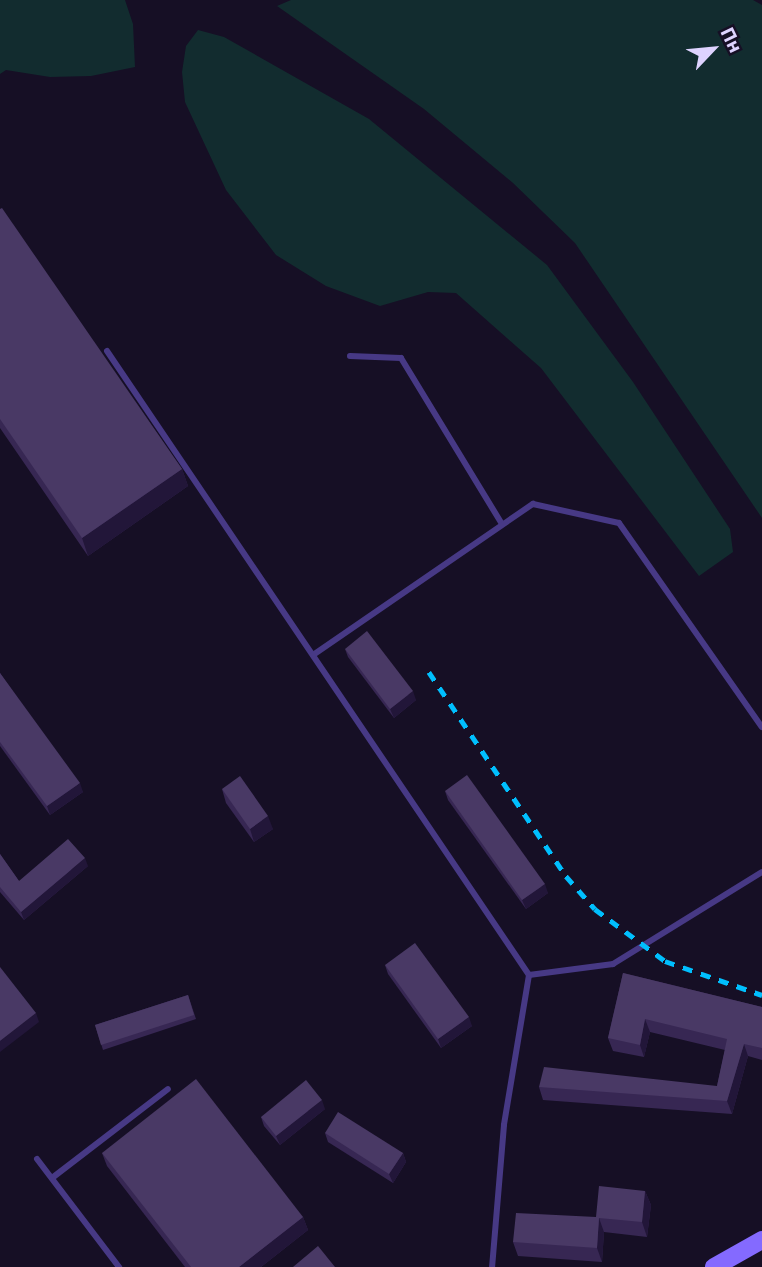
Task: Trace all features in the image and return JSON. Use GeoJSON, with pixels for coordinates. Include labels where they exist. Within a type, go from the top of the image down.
{"type":"FeatureCollection","features":[{"type":"Feature","properties":{"kind":"street"},"geometry":{"type":"LineString","coordinates":[[714,1267],[762,1240]]}},
{"type":"Feature","properties":{"kind":"lane"},"geometry":{"type":"LineString","coordinates":[[107,351],[529,975],[504,1125],[492,1267]]}},
{"type":"Feature","properties":{"kind":"lane"},"geometry":{"type":"LineString","coordinates":[[350,356],[401,358],[502,524]]}},
{"type":"Feature","properties":{"kind":"lane"},"geometry":{"type":"LineString","coordinates":[[313,655],[533,504],[619,523],[762,727]]}},
{"type":"Feature","properties":{"kind":"lane"},"geometry":{"type":"LineString","coordinates":[[529,975],[613,964],[762,872]]}},
{"type":"Feature","properties":{"kind":"lane"},"geometry":{"type":"LineString","coordinates":[[52,1178],[168,1089]]}},
{"type":"Feature","properties":{"kind":"lane"},"geometry":{"type":"LineString","coordinates":[[37,1159],[119,1267]]}},
{"type":"Feature","properties":{"kind":"green space"},"geometry":{"type":"Polygon","coordinates":[[[0,0],[125,0],[133,24],[135,67],[91,76],[50,77],[6,70],[0,74],[0,0]]]}},
{"type":"Feature","properties":{"kind":"green space"},"geometry":{"type":"Polygon","coordinates":[[[291,0],[753,0],[762,5],[762,518],[575,243],[513,183],[424,109],[277,6],[291,0]]]}},
{"type":"Feature","properties":{"kind":"green space"},"geometry":{"type":"Polygon","coordinates":[[[198,30],[224,37],[369,119],[547,265],[633,382],[730,529],[733,552],[699,576],[541,368],[456,293],[428,292],[380,306],[326,286],[276,255],[226,190],[185,102],[182,72],[186,46],[198,30]]]}},
{"type":"Feature","properties":{"kind":"building"},"geometry":{"type":"Polygon","coordinates":[[[2,208],[182,469],[82,538],[0,419],[2,208]]]}},
{"type":"Feature","properties":{"kind":"building"},"geometry":{"type":"Polygon","coordinates":[[[367,631],[413,691],[390,709],[345,649],[367,631]]]}},
{"type":"Feature","properties":{"kind":"building"},"geometry":{"type":"Polygon","coordinates":[[[0,673],[80,783],[47,806],[0,742],[0,673]]]}},
{"type":"Feature","properties":{"kind":"building"},"geometry":{"type":"Polygon","coordinates":[[[467,775],[545,884],[522,900],[445,791],[467,775]]]}},
{"type":"Feature","properties":{"kind":"building"},"geometry":{"type":"Polygon","coordinates":[[[240,776],[268,816],[250,829],[222,789],[240,776]]]}},
{"type":"Feature","properties":{"kind":"building"},"geometry":{"type":"Polygon","coordinates":[[[68,839],[85,858],[21,912],[0,887],[0,854],[19,881],[68,839]]]}},
{"type":"Feature","properties":{"kind":"building"},"geometry":{"type":"Polygon","coordinates":[[[415,943],[469,1017],[438,1039],[385,965],[415,943]]]}},
{"type":"Feature","properties":{"kind":"building"},"geometry":{"type":"Polygon","coordinates":[[[0,967],[36,1013],[0,1041],[0,967]]]}},
{"type":"Feature","properties":{"kind":"building"},"geometry":{"type":"Polygon","coordinates":[[[623,973],[762,1007],[762,1048],[744,1044],[727,1101],[539,1087],[544,1067],[717,1086],[727,1039],[645,1019],[640,1045],[608,1038],[623,973]]]}},
{"type":"Feature","properties":{"kind":"building"},"geometry":{"type":"Polygon","coordinates":[[[188,995],[194,1015],[101,1045],[95,1025],[188,995]]]}},
{"type":"Feature","properties":{"kind":"building"},"geometry":{"type":"Polygon","coordinates":[[[196,1079],[303,1217],[239,1267],[191,1267],[102,1153],[196,1079]]]}},
{"type":"Feature","properties":{"kind":"building"},"geometry":{"type":"Polygon","coordinates":[[[306,1080],[322,1100],[276,1136],[261,1117],[306,1080]]]}},
{"type":"Feature","properties":{"kind":"building"},"geometry":{"type":"Polygon","coordinates":[[[338,1112],[403,1153],[389,1174],[325,1133],[338,1112]]]}},
{"type":"Feature","properties":{"kind":"building"},"geometry":{"type":"Polygon","coordinates":[[[599,1186],[645,1191],[642,1222],[599,1218],[597,1248],[513,1242],[516,1213],[596,1217],[599,1186]]]}},
{"type":"Feature","properties":{"kind":"building"},"geometry":{"type":"Polygon","coordinates":[[[318,1246],[335,1267],[293,1267],[318,1246]]]}},
{"type":"Feature","properties":{"kind":"railway"},"geometry":{"type":"LineString","coordinates":[[429,672],[566,876],[595,909],[665,961],[762,995]]}}]}
